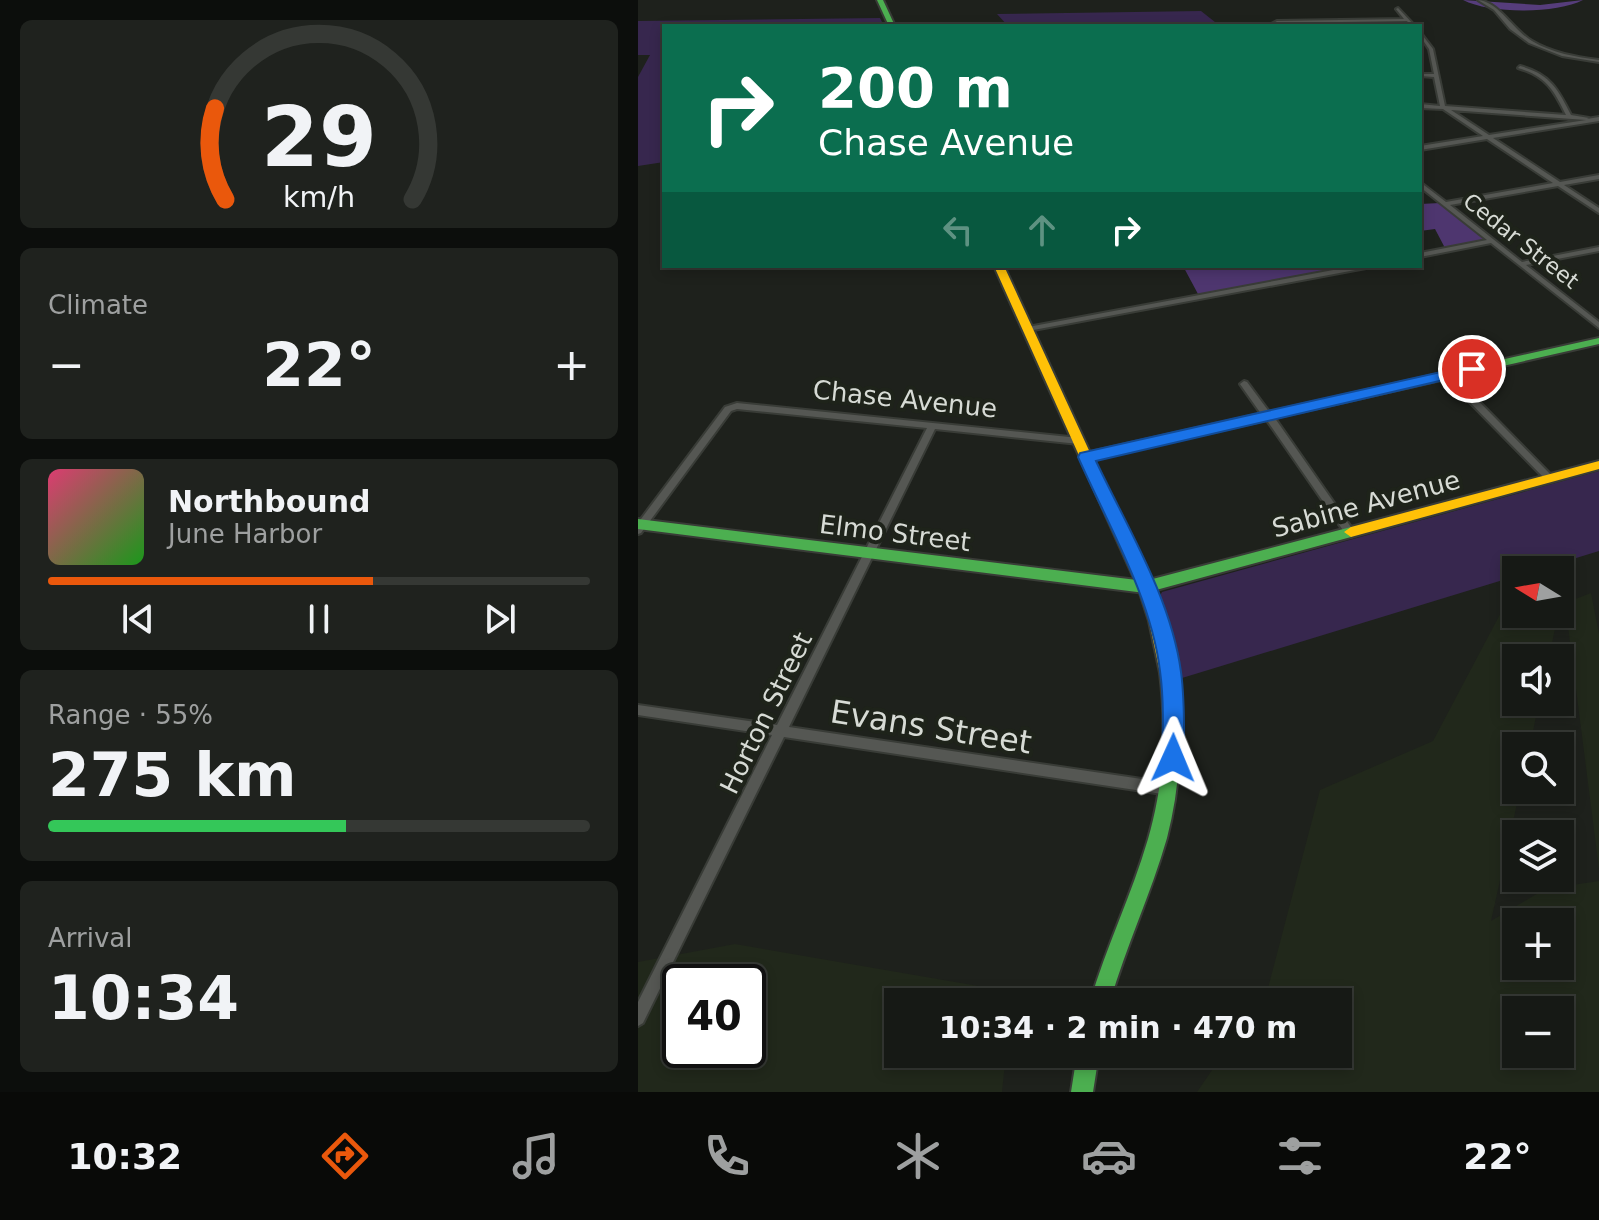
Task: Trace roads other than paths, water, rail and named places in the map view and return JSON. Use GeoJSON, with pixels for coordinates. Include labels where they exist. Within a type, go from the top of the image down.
{"type":"FeatureCollection","features":[{"type":"Feature","properties":{"kind":"street"},"geometry":{"type":"LineString","coordinates":[[880,0],[891,24]]}},
{"type":"Feature","properties":{"kind":"street"},"geometry":{"type":"LineString","coordinates":[[1480,0],[1495,7],[1520,34],[1546,50],[1599,61]]}},
{"type":"Feature","properties":{"kind":"street"},"geometry":{"type":"LineString","coordinates":[[1398,9],[1411,24]]}},
{"type":"Feature","properties":{"kind":"street"},"geometry":{"type":"LineString","coordinates":[[1274,24],[1407,20]]}},
{"type":"Feature","properties":{"kind":"street"},"geometry":{"type":"LineString","coordinates":[[1422,36],[1431,49],[1443,107],[1599,211]]}},
{"type":"Feature","properties":{"kind":"street"},"geometry":{"type":"LineString","coordinates":[[1422,48],[1431,49]]}},
{"type":"Feature","properties":{"kind":"street"},"geometry":{"type":"LineString","coordinates":[[1520,67],[1546,76],[1569,116]]}},
{"type":"Feature","properties":{"kind":"street"},"geometry":{"type":"LineString","coordinates":[[1422,75],[1436,76]]}},
{"type":"Feature","properties":{"kind":"street"},"geometry":{"type":"LineString","coordinates":[[1422,106],[1599,119]]}},
{"type":"Feature","properties":{"kind":"street"},"geometry":{"type":"LineString","coordinates":[[1422,148],[1599,119]]}},
{"type":"Feature","properties":{"kind":"street"},"geometry":{"type":"LineString","coordinates":[[1445,204],[1599,177]]}},
{"type":"Feature","properties":{"kind":"street","name":"Cedar Street"},"geometry":{"type":"LineString","coordinates":[[1422,186],[1599,326]]}},
{"type":"Feature","properties":{"kind":"street"},"geometry":{"type":"LineString","coordinates":[[1422,255],[1493,241]]}},
{"type":"Feature","properties":{"kind":"street"},"geometry":{"type":"LineString","coordinates":[[1521,264],[1599,249]]}},
{"type":"Feature","properties":{"kind":"street"},"geometry":{"type":"LineString","coordinates":[[1000,268],[1145,587],[1171,670],[1174,710],[1169,789],[1151,860],[1105,988]]}},
{"type":"Feature","properties":{"kind":"street"},"geometry":{"type":"LineString","coordinates":[[1028,329],[1355,268]]}},
{"type":"Feature","properties":{"kind":"street"},"geometry":{"type":"LineString","coordinates":[[1086,457],[1599,341]]}},
{"type":"Feature","properties":{"kind":"street"},"geometry":{"type":"LineString","coordinates":[[1447,374],[1550,479]]}},
{"type":"Feature","properties":{"kind":"street"},"geometry":{"type":"LineString","coordinates":[[1244,384],[1350,533]]}},
{"type":"Feature","properties":{"kind":"street","name":"Chase Avenue"},"geometry":{"type":"LineString","coordinates":[[639,526],[728,409],[749,406],[1079,441]]}},
{"type":"Feature","properties":{"kind":"street","name":"Horton Street"},"geometry":{"type":"LineString","coordinates":[[639,1018],[932,426]]}},
{"type":"Feature","properties":{"kind":"street","name":"Sabine Avenue"},"geometry":{"type":"LineString","coordinates":[[1145,587],[1599,465]]}},
{"type":"Feature","properties":{"kind":"street","name":"Elmo Street"},"geometry":{"type":"LineString","coordinates":[[639,526],[1145,587]]}},
{"type":"Feature","properties":{"kind":"street","name":"Evans Street"},"geometry":{"type":"LineString","coordinates":[[638,710],[1169,789]]}},
{"type":"Feature","properties":{"kind":"street"},"geometry":{"type":"LineString","coordinates":[[1082,1092],[1086,1068]]}},
{"type":"Feature","properties":{"kind":"waterway"},"geometry":{"type":"LineString","coordinates":[[1467,0],[1540,8],[1579,0]]}}]}
